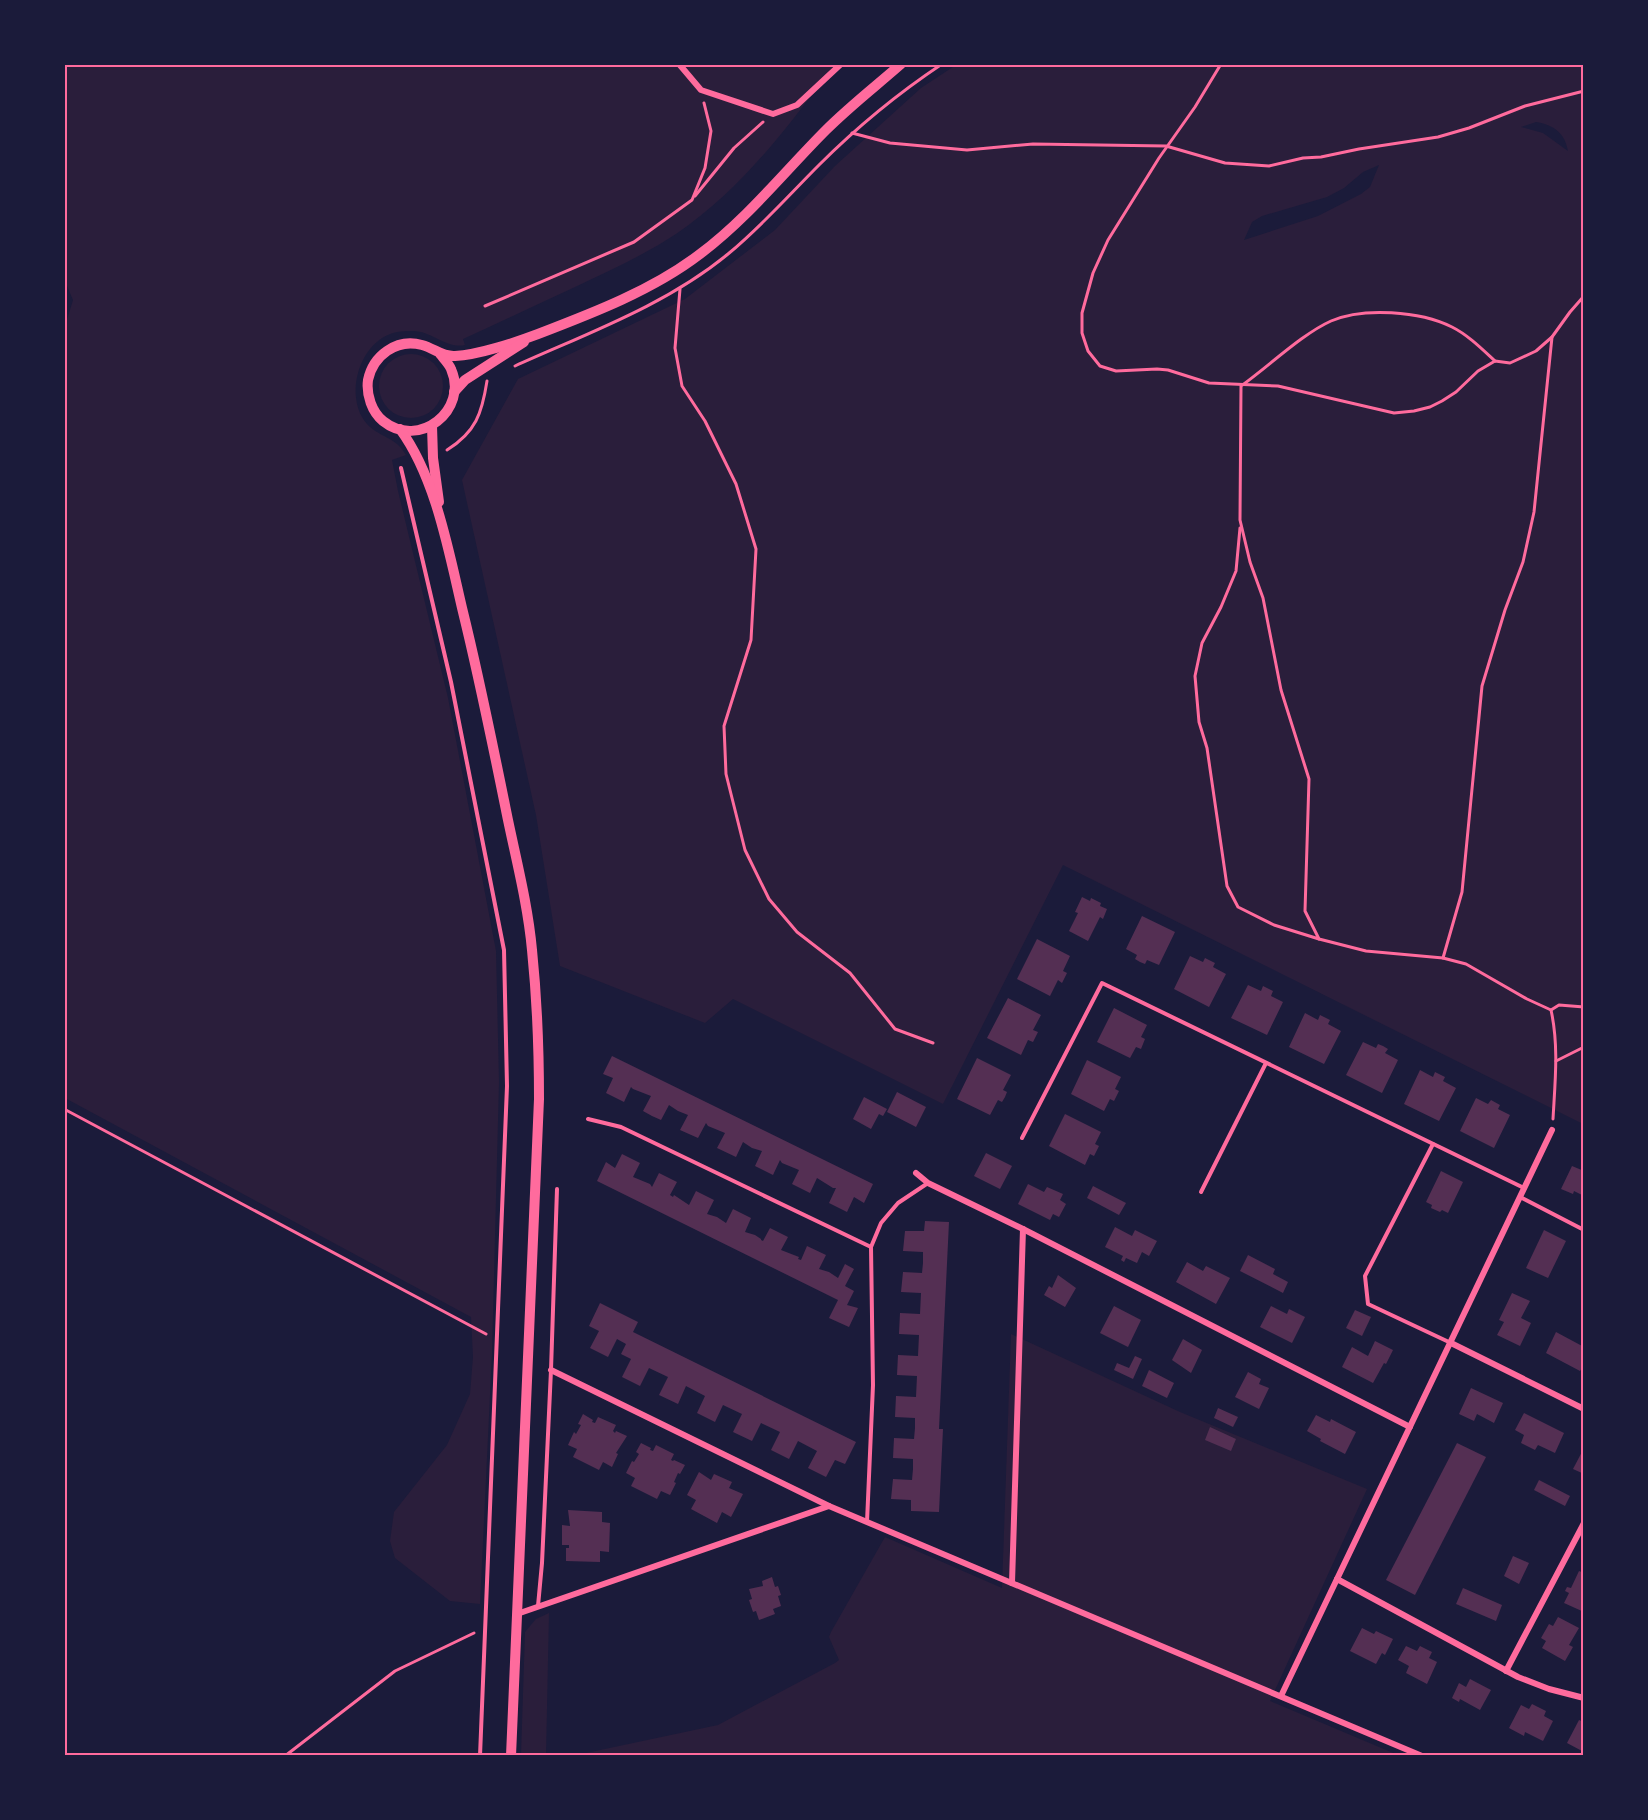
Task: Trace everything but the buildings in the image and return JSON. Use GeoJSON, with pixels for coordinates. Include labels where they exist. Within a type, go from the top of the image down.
{"type":"FeatureCollection","features":[{"type":"Feature","properties":{"kind":"main road"},"geometry":{"type":"LineString","coordinates":[[440,354],[455,356],[476,353],[537,334],[624,298],[665,276],[700,254],[744,215],[829,128],[901,66]]}},
{"type":"Feature","properties":{"kind":"main road"},"geometry":{"type":"LineString","coordinates":[[454,392],[465,380],[482,368],[537,334]]}},
{"type":"Feature","properties":{"kind":"main road"},"geometry":{"type":"LineString","coordinates":[[408,343],[431,348],[440,354],[450,368],[455,384],[454,392],[453,400],[445,415],[432,426],[420,430],[400,429],[382,420],[374,410],[369,398],[368,385],[373,366],[386,351],[408,343]]}},
{"type":"Feature","properties":{"kind":"main road"},"geometry":{"type":"LineString","coordinates":[[432,426],[433,458],[441,523]]}},
{"type":"Feature","properties":{"kind":"main road"},"geometry":{"type":"LineString","coordinates":[[400,429],[419,461],[441,523],[480,681],[532,948],[539,1099],[530,1356],[511,1755]]}},
{"type":"Feature","properties":{"kind":"street"},"geometry":{"type":"LineString","coordinates":[[679,64],[701,90],[773,114],[797,105],[841,64]]}},
{"type":"Feature","properties":{"kind":"street"},"geometry":{"type":"LineString","coordinates":[[1281,1696],[1552,1130]]}},
{"type":"Feature","properties":{"kind":"street"},"geometry":{"type":"LineString","coordinates":[[916,1173],[928,1183],[1023,1229],[1410,1427]]}},
{"type":"Feature","properties":{"kind":"street"},"geometry":{"type":"LineString","coordinates":[[1012,1583],[1023,1229]]}},
{"type":"Feature","properties":{"kind":"street"},"geometry":{"type":"LineString","coordinates":[[1451,1343],[1584,1409]]}},
{"type":"Feature","properties":{"kind":"street"},"geometry":{"type":"LineString","coordinates":[[551,1370],[867,1523],[1422,1755]]}},
{"type":"Feature","properties":{"kind":"street"},"geometry":{"type":"LineString","coordinates":[[517,1614],[829,1506]]}},
{"type":"Feature","properties":{"kind":"street"},"geometry":{"type":"LineString","coordinates":[[1506,1671],[1584,1523]]}},
{"type":"Feature","properties":{"kind":"street"},"geometry":{"type":"LineString","coordinates":[[1337,1579],[1506,1671],[1549,1689],[1584,1698]]}},
{"type":"Feature","properties":{"kind":"lane"},"geometry":{"type":"LineString","coordinates":[[401,468],[451,682],[504,950],[507,1086],[480,1755]]}},
{"type":"Feature","properties":{"kind":"lane"},"geometry":{"type":"LineString","coordinates":[[1022,1138],[1102,983],[1524,1188]]}},
{"type":"Feature","properties":{"kind":"lane"},"geometry":{"type":"LineString","coordinates":[[1201,1192],[1266,1063]]}},
{"type":"Feature","properties":{"kind":"lane"},"geometry":{"type":"LineString","coordinates":[[588,1119],[621,1127],[871,1246]]}},
{"type":"Feature","properties":{"kind":"lane"},"geometry":{"type":"LineString","coordinates":[[1433,1144],[1365,1276],[1368,1304],[1451,1343]]}},
{"type":"Feature","properties":{"kind":"lane"},"geometry":{"type":"LineString","coordinates":[[867,1523],[873,1385],[871,1246],[881,1223],[898,1203],[928,1183]]}},
{"type":"Feature","properties":{"kind":"lane"},"geometry":{"type":"LineString","coordinates":[[538,1607],[542,1574],[557,1189]]}},
{"type":"Feature","properties":{"kind":"lane"},"geometry":{"type":"LineString","coordinates":[[1520,1197],[1584,1230]]}},
{"type":"Feature","properties":{"kind":"path"},"geometry":{"type":"LineString","coordinates":[[942,64],[903,90],[852,133],[890,143],[967,150],[1033,144],[1166,146],[1225,163],[1269,166],[1303,158],[1438,137],[1469,128],[1525,106],[1584,91]]}},
{"type":"Feature","properties":{"kind":"path"},"geometry":{"type":"LineString","coordinates":[[1221,64],[1195,107],[1166,146],[1108,240],[1093,273],[1082,313],[1082,333],[1088,351],[1100,366],[1116,371],[1168,370],[1209,383],[1278,387],[1394,413],[1414,411],[1442,401],[1456,392],[1478,371],[1495,361]]}},
{"type":"Feature","properties":{"kind":"path"},"geometry":{"type":"LineString","coordinates":[[692,200],[705,168],[711,131],[701,90]]}},
{"type":"Feature","properties":{"kind":"path"},"geometry":{"type":"LineString","coordinates":[[485,306],[634,242],[692,200],[734,148],[773,114]]}},
{"type":"Feature","properties":{"kind":"path"},"geometry":{"type":"LineString","coordinates":[[680,289],[675,348],[682,386],[705,421],[736,484],[756,549],[751,640],[724,726],[726,774],[746,850],[769,899],[797,932],[850,973],[895,1029],[933,1043]]}},
{"type":"Feature","properties":{"kind":"path"},"geometry":{"type":"LineString","coordinates":[[1241,386],[1331,321],[1376,312],[1407,314],[1452,326],[1495,361],[1509,363],[1536,351],[1552,337],[1584,296]]}},
{"type":"Feature","properties":{"kind":"path"},"geometry":{"type":"LineString","coordinates":[[1443,958],[1462,892],[1482,686],[1505,610],[1523,562],[1534,512],[1552,337]]}},
{"type":"Feature","properties":{"kind":"path"},"geometry":{"type":"LineString","coordinates":[[443,452],[463,439],[474,426],[481,413],[488,378]]}},
{"type":"Feature","properties":{"kind":"path"},"geometry":{"type":"LineString","coordinates":[[1241,386],[1240,520],[1236,571],[1221,607],[1202,643],[1195,676],[1199,722],[1207,748],[1227,886],[1238,907],[1274,925],[1366,951],[1443,958],[1478,969],[1527,999],[1551,1010]]}},
{"type":"Feature","properties":{"kind":"path"},"geometry":{"type":"LineString","coordinates":[[1240,520],[1250,562],[1263,598],[1281,690],[1309,778],[1305,911],[1319,939]]}},
{"type":"Feature","properties":{"kind":"path"},"geometry":{"type":"LineString","coordinates":[[1551,1010],[1559,1005],[1584,1007]]}},
{"type":"Feature","properties":{"kind":"path"},"geometry":{"type":"LineString","coordinates":[[1551,1010],[1555,1026],[1556,1061],[1552,1130]]}},
{"type":"Feature","properties":{"kind":"path"},"geometry":{"type":"LineString","coordinates":[[1556,1061],[1584,1047]]}},
{"type":"Feature","properties":{"kind":"path"},"geometry":{"type":"LineString","coordinates":[[64,1109],[497,1340]]}},
{"type":"Feature","properties":{"kind":"path"},"geometry":{"type":"LineString","coordinates":[[285,1755],[395,1671],[485,1629]]}},
{"type":"Feature","properties":{"kind":"shaded area"},"geometry":{"type":"Polygon","coordinates":[[[65,65],[834,65],[781,134],[742,178],[700,217],[676,234],[613,269],[463,339],[465,345],[458,346],[420,332],[404,331],[390,334],[370,349],[358,374],[356,401],[360,413],[372,429],[397,444],[406,455],[392,460],[448,698],[496,951],[499,1082],[492,1353],[480,1604],[450,1601],[395,1558],[390,1541],[394,1512],[447,1445],[470,1394],[473,1357],[471,1317],[65,1098],[64,330],[73,300],[65,281],[65,65]]]}},
{"type":"Feature","properties":{"kind":"shaded area"},"geometry":{"type":"Polygon","coordinates":[[[956,65],[1583,65],[1583,1124],[1063,865],[943,1104],[733,999],[705,1023],[560,966],[536,815],[462,480],[518,379],[685,299],[775,230],[835,166],[921,88],[956,65]],[[1536,122],[1521,127],[1543,133],[1568,151],[1558,131],[1536,122]],[[1379,165],[1363,172],[1344,188],[1327,197],[1262,216],[1252,222],[1244,240],[1318,216],[1361,194],[1370,187],[1379,165]]]}},
{"type":"Feature","properties":{"kind":"shaded area"},"geometry":{"type":"Polygon","coordinates":[[[411,354],[429,360],[437,368],[443,386],[437,404],[429,412],[411,418],[393,412],[385,404],[379,386],[385,368],[393,360],[411,354]]]}},
{"type":"Feature","properties":{"kind":"shaded area"},"geometry":{"type":"Polygon","coordinates":[[[1011,1334],[1180,1412],[1367,1489],[1270,1701],[1398,1755],[572,1756],[718,1725],[835,1663],[839,1660],[829,1637],[885,1537],[1002,1588],[1011,1334]]]}},
{"type":"Feature","properties":{"kind":"shaded area"},"geometry":{"type":"Polygon","coordinates":[[[549,1613],[546,1755],[521,1755],[525,1632],[536,1619],[549,1613]]]}}]}
